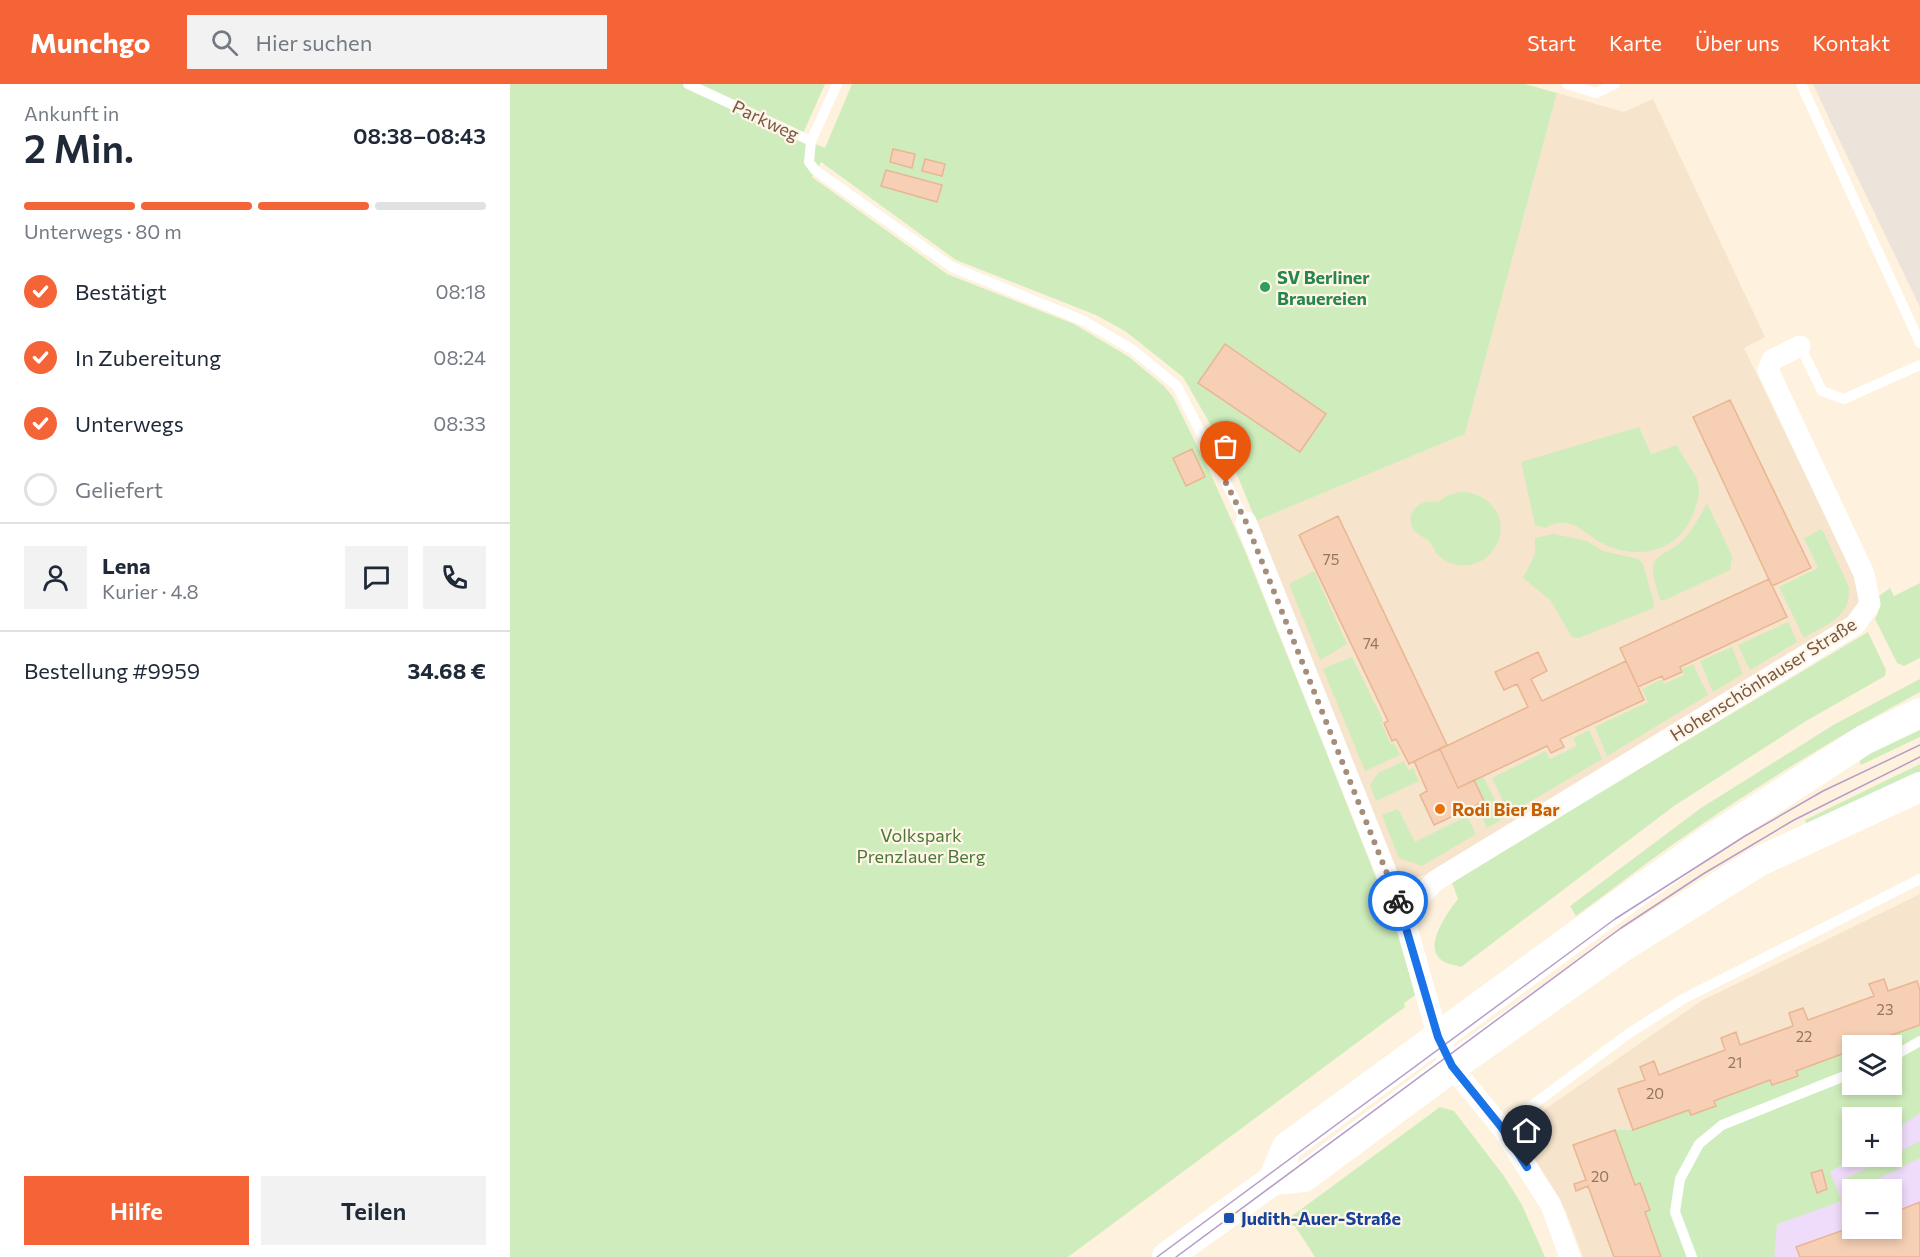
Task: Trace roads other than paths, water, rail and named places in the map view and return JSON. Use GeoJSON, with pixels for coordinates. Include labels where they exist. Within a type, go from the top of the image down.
{"type":"FeatureCollection","features":[{"type":"Feature","properties":{"kind":"street","name":"Hohenschönhauser Straße"},"geometry":{"type":"LineString","coordinates":[[1403,914],[1436,881],[1856,625],[1870,604],[1864,574],[1768,370],[1772,360],[1800,346]]}},
{"type":"Feature","properties":{"kind":"street"},"geometry":{"type":"LineString","coordinates":[[1246,522],[1403,914],[1438,1037],[1452,1066],[1502,1128],[1551,1205],[1570,1257]]}},
{"type":"Feature","properties":{"kind":"street"},"geometry":{"type":"LineString","coordinates":[[1273,1180],[1287,1147],[1612,909],[1710,840],[1864,740],[1920,713]]}},
{"type":"Feature","properties":{"kind":"street"},"geometry":{"type":"LineString","coordinates":[[1167,1257],[1273,1180],[1304,1177],[1452,1066],[1622,947],[1758,862],[1920,787]]}},
{"type":"Feature","properties":{"kind":"lane","name":"Parkweg"},"geometry":{"type":"LineString","coordinates":[[688,84],[811,141]]}},
{"type":"Feature","properties":{"kind":"lane"},"geometry":{"type":"LineString","coordinates":[[837,84],[811,141],[809,162],[816,170],[952,267],[1084,321],[1133,350],[1177,386],[1246,522]]}},
{"type":"Feature","properties":{"kind":"lane"},"geometry":{"type":"LineString","coordinates":[[1567,84],[1596,93],[1616,84]]}},
{"type":"Feature","properties":{"kind":"lane"},"geometry":{"type":"LineString","coordinates":[[1801,84],[1920,343]]}},
{"type":"Feature","properties":{"kind":"lane"},"geometry":{"type":"LineString","coordinates":[[1800,346],[1822,391],[1844,399],[1920,365]]}},
{"type":"Feature","properties":{"kind":"lane"},"geometry":{"type":"LineString","coordinates":[[1502,1128],[1628,1034],[1683,999],[1920,879]]}},
{"type":"Feature","properties":{"kind":"lane"},"geometry":{"type":"LineString","coordinates":[[1902,1051],[1920,1041]]}},
{"type":"Feature","properties":{"kind":"lane"},"geometry":{"type":"LineString","coordinates":[[1692,1257],[1675,1212],[1680,1179],[1699,1144],[1722,1125],[1842,1077]]}},
{"type":"Feature","properties":{"kind":"tram line"},"geometry":{"type":"LineString","coordinates":[[1157,1257],[1615,919],[1745,836],[1823,791],[1920,745]]}},
{"type":"Feature","properties":{"kind":"tram line"},"geometry":{"type":"LineString","coordinates":[[1176,1257],[1621,928],[1703,874],[1794,820],[1920,757]]}},
{"type":"Feature","properties":{"kind":"place","name":"SV Berliner Brauereien"},"geometry":{"type":"Point","coordinates":[1265,287]}},
{"type":"Feature","properties":{"kind":"place","name":"Rodi Bier Bar"},"geometry":{"type":"Point","coordinates":[1440,809]}},
{"type":"Feature","properties":{"kind":"place","name":"Judith-Auer-Straße"},"geometry":{"type":"Point","coordinates":[1229,1218]}},
{"type":"Feature","properties":{"kind":"park label","name":"Volkspark Prenzlauer Berg"},"geometry":{"type":"Point","coordinates":[921,846]}}]}
